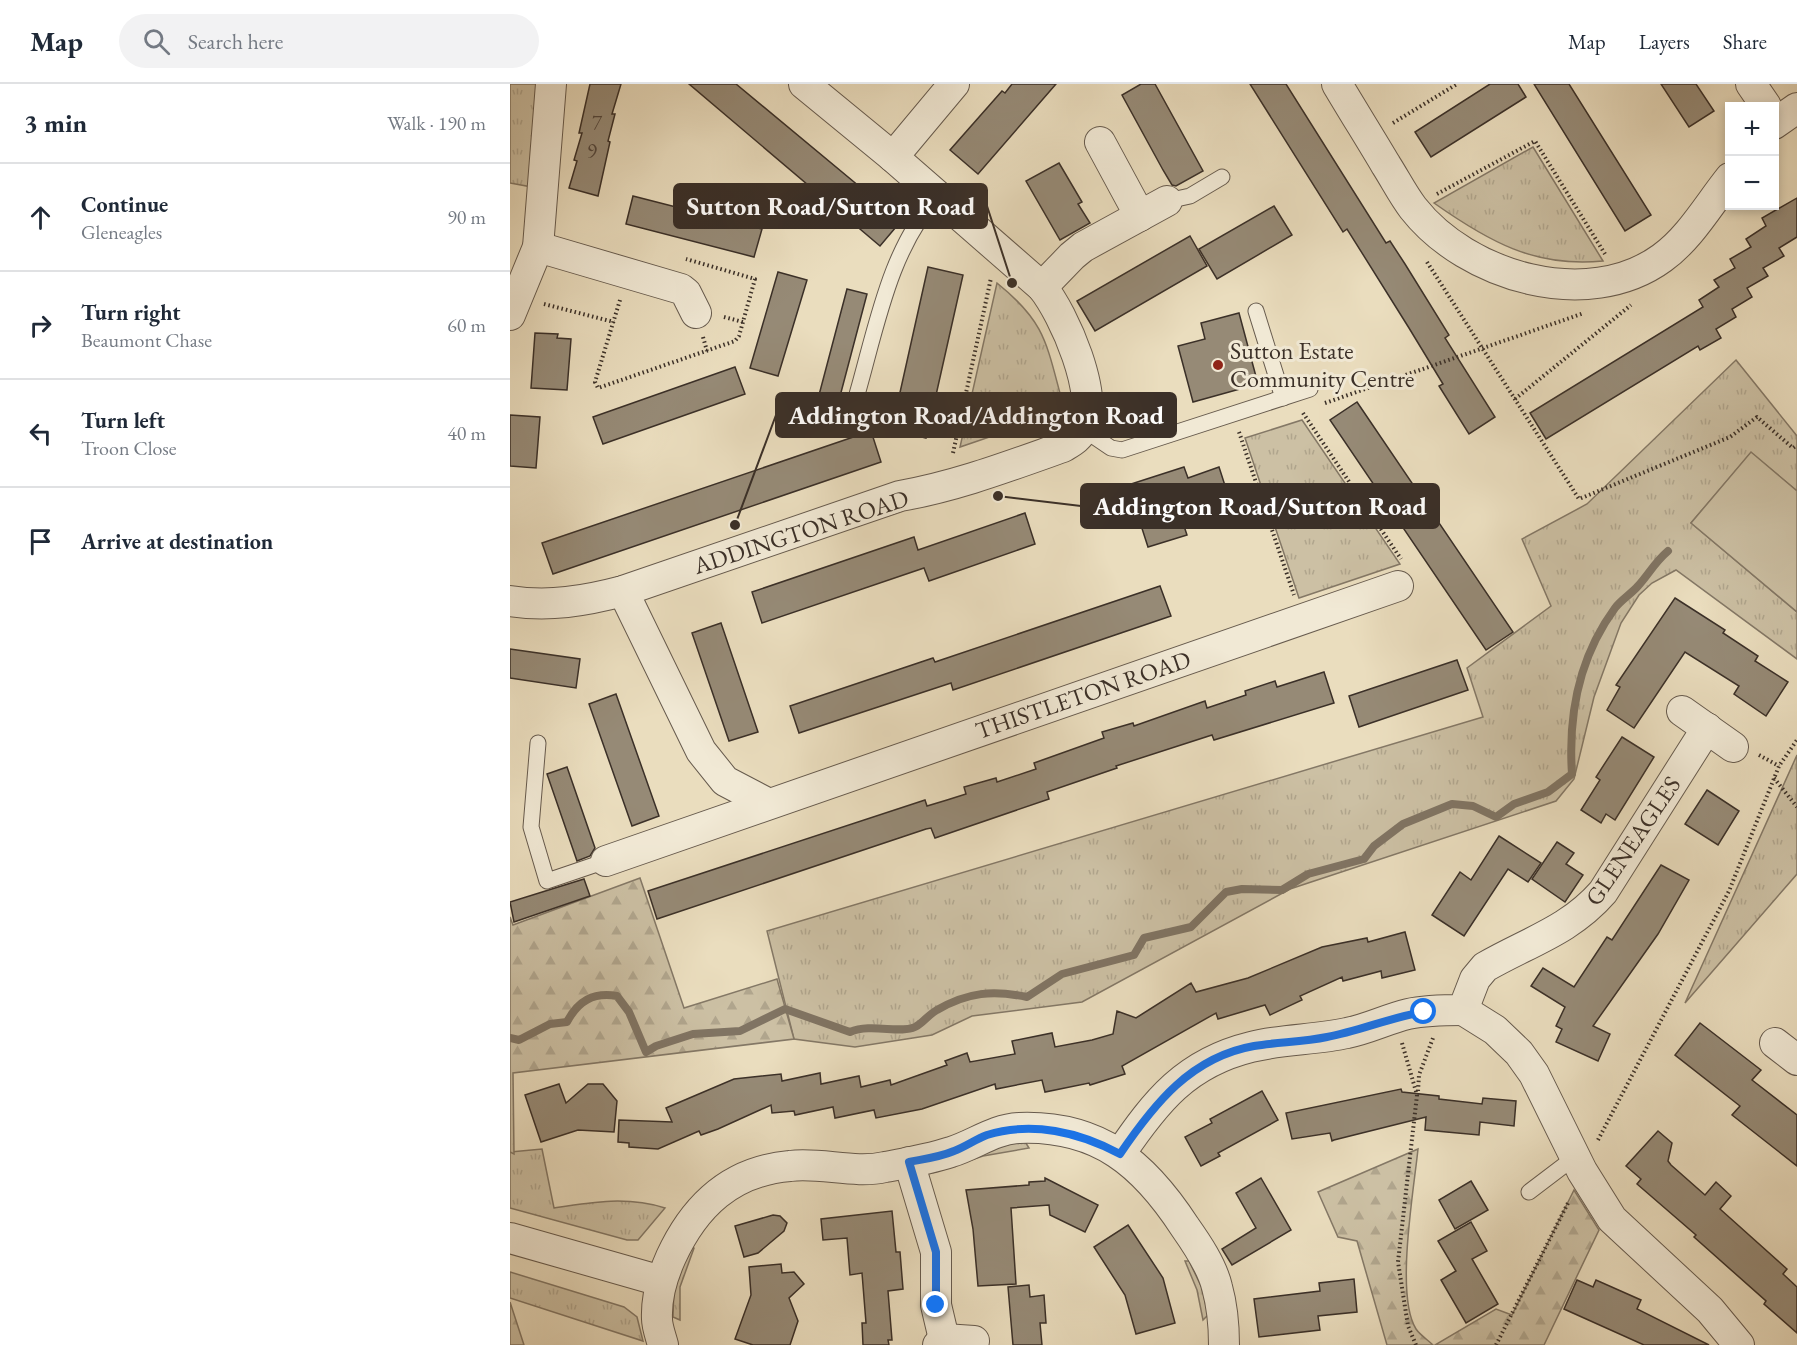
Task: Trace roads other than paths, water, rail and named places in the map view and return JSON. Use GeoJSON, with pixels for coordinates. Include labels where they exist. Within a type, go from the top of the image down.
{"type":"FeatureCollection","features":[{"type":"Feature","properties":{"kind":"street"},"geometry":{"type":"LineString","coordinates":[[514,306],[538,247],[551,84]]}},
{"type":"Feature","properties":{"kind":"street"},"geometry":{"type":"LineString","coordinates":[[804,84],[893,157],[1042,287],[1060,313],[1072,341],[1088,401],[1083,429]]}},
{"type":"Feature","properties":{"kind":"street"},"geometry":{"type":"LineString","coordinates":[[893,157],[954,84]]}},
{"type":"Feature","properties":{"kind":"street"},"geometry":{"type":"LineString","coordinates":[[1336,84],[1420,216],[1464,251],[1517,275],[1542,282],[1567,284],[1617,279],[1664,257],[1679,244],[1725,184]]}},
{"type":"Feature","properties":{"kind":"street"},"geometry":{"type":"LineString","coordinates":[[1751,84],[1766,102]]}},
{"type":"Feature","properties":{"kind":"street"},"geometry":{"type":"LineString","coordinates":[[1100,142],[1140,216]]}},
{"type":"Feature","properties":{"kind":"street"},"geometry":{"type":"LineString","coordinates":[[1042,287],[1072,256],[1167,201]]}},
{"type":"Feature","properties":{"kind":"street"},"geometry":{"type":"LineString","coordinates":[[538,247],[681,289],[686,293],[696,312]]}},
{"type":"Feature","properties":{"kind":"street","name":"ADDINGTON ROAD"},"geometry":{"type":"LineString","coordinates":[[510,601],[562,603],[590,600],[623,591],[900,496],[946,488],[977,478],[1063,447],[1075,439],[1083,429]]}},
{"type":"Feature","properties":{"kind":"street","name":"THISTLETON ROAD"},"geometry":{"type":"LineString","coordinates":[[606,861],[1401,575]]}},
{"type":"Feature","properties":{"kind":"street"},"geometry":{"type":"LineString","coordinates":[[623,591],[701,751],[725,781],[767,803]]}},
{"type":"Feature","properties":{"kind":"street"},"geometry":{"type":"LineString","coordinates":[[1682,711],[1733,747]]}},
{"type":"Feature","properties":{"kind":"street","name":"GLENEAGLES"},"geometry":{"type":"LineString","coordinates":[[1454,1010],[1485,967],[1572,923],[1603,892],[1707,728]]}},
{"type":"Feature","properties":{"kind":"street"},"geometry":{"type":"LineString","coordinates":[[1120,1154],[1160,1099],[1185,1077],[1215,1059],[1252,1046],[1321,1039],[1355,1032],[1395,1019],[1454,1010],[1495,1030],[1519,1053],[1548,1098],[1579,1164],[1612,1219],[1688,1288],[1739,1345]]}},
{"type":"Feature","properties":{"kind":"street"},"geometry":{"type":"LineString","coordinates":[[663,1345],[657,1319],[661,1281],[680,1238],[700,1208],[727,1187],[759,1170],[791,1165],[877,1169],[952,1152],[986,1136],[1018,1128],[1057,1131],[1094,1140],[1120,1154],[1145,1173],[1164,1194],[1198,1246],[1217,1285],[1224,1345]]}},
{"type":"Feature","properties":{"kind":"street"},"geometry":{"type":"LineString","coordinates":[[909,1162],[936,1252],[936,1305],[941,1342],[974,1341]]}},
{"type":"Feature","properties":{"kind":"street"},"geometry":{"type":"LineString","coordinates":[[510,1238],[661,1281]]}},
{"type":"Feature","properties":{"kind":"lane"},"geometry":{"type":"LineString","coordinates":[[1167,201],[1190,196],[1222,177]]}},
{"type":"Feature","properties":{"kind":"lane"},"geometry":{"type":"LineString","coordinates":[[856,398],[892,276],[926,209],[938,196]]}},
{"type":"Feature","properties":{"kind":"lane"},"geometry":{"type":"LineString","coordinates":[[1256,311],[1283,398]]}},
{"type":"Feature","properties":{"kind":"lane"},"geometry":{"type":"LineString","coordinates":[[1083,429],[1112,448],[1122,450],[1310,389]]}},
{"type":"Feature","properties":{"kind":"lane"},"geometry":{"type":"LineString","coordinates":[[538,743],[531,827],[547,881],[606,861]]}},
{"type":"Feature","properties":{"kind":"lane"},"geometry":{"type":"LineString","coordinates":[[1529,1192],[1579,1164]]}},
{"type":"Feature","properties":{"kind":"waterway"},"geometry":{"type":"LineString","coordinates":[[510,1038],[519,1040],[550,1024],[567,1022],[581,1003],[601,995],[617,996],[629,1012],[646,1052],[656,1046],[693,1034],[740,1031],[785,1009],[850,1032],[867,1028],[909,1029],[937,1010],[959,999],[992,993],[1027,997],[1062,974],[1134,955],[1144,938],[1191,927],[1226,892],[1242,889],[1282,890],[1308,874],[1364,859],[1374,846],[1403,824],[1452,804],[1473,806],[1496,817],[1514,804],[1548,792],[1572,774],[1574,708],[1578,687],[1593,646],[1615,608],[1638,586],[1668,551]]}},
{"type":"Feature","properties":{"kind":"place","name":"Sutton Road/Sutton Road"},"geometry":{"type":"Point","coordinates":[1012,283]}},
{"type":"Feature","properties":{"kind":"place","name":"Sutton Estate Community Centre"},"geometry":{"type":"Point","coordinates":[1218,365]}},
{"type":"Feature","properties":{"kind":"place","name":"Addington Road/Sutton Road"},"geometry":{"type":"Point","coordinates":[998,496]}},
{"type":"Feature","properties":{"kind":"place","name":"Addington Road/Addington Road"},"geometry":{"type":"Point","coordinates":[735,525]}}]}
